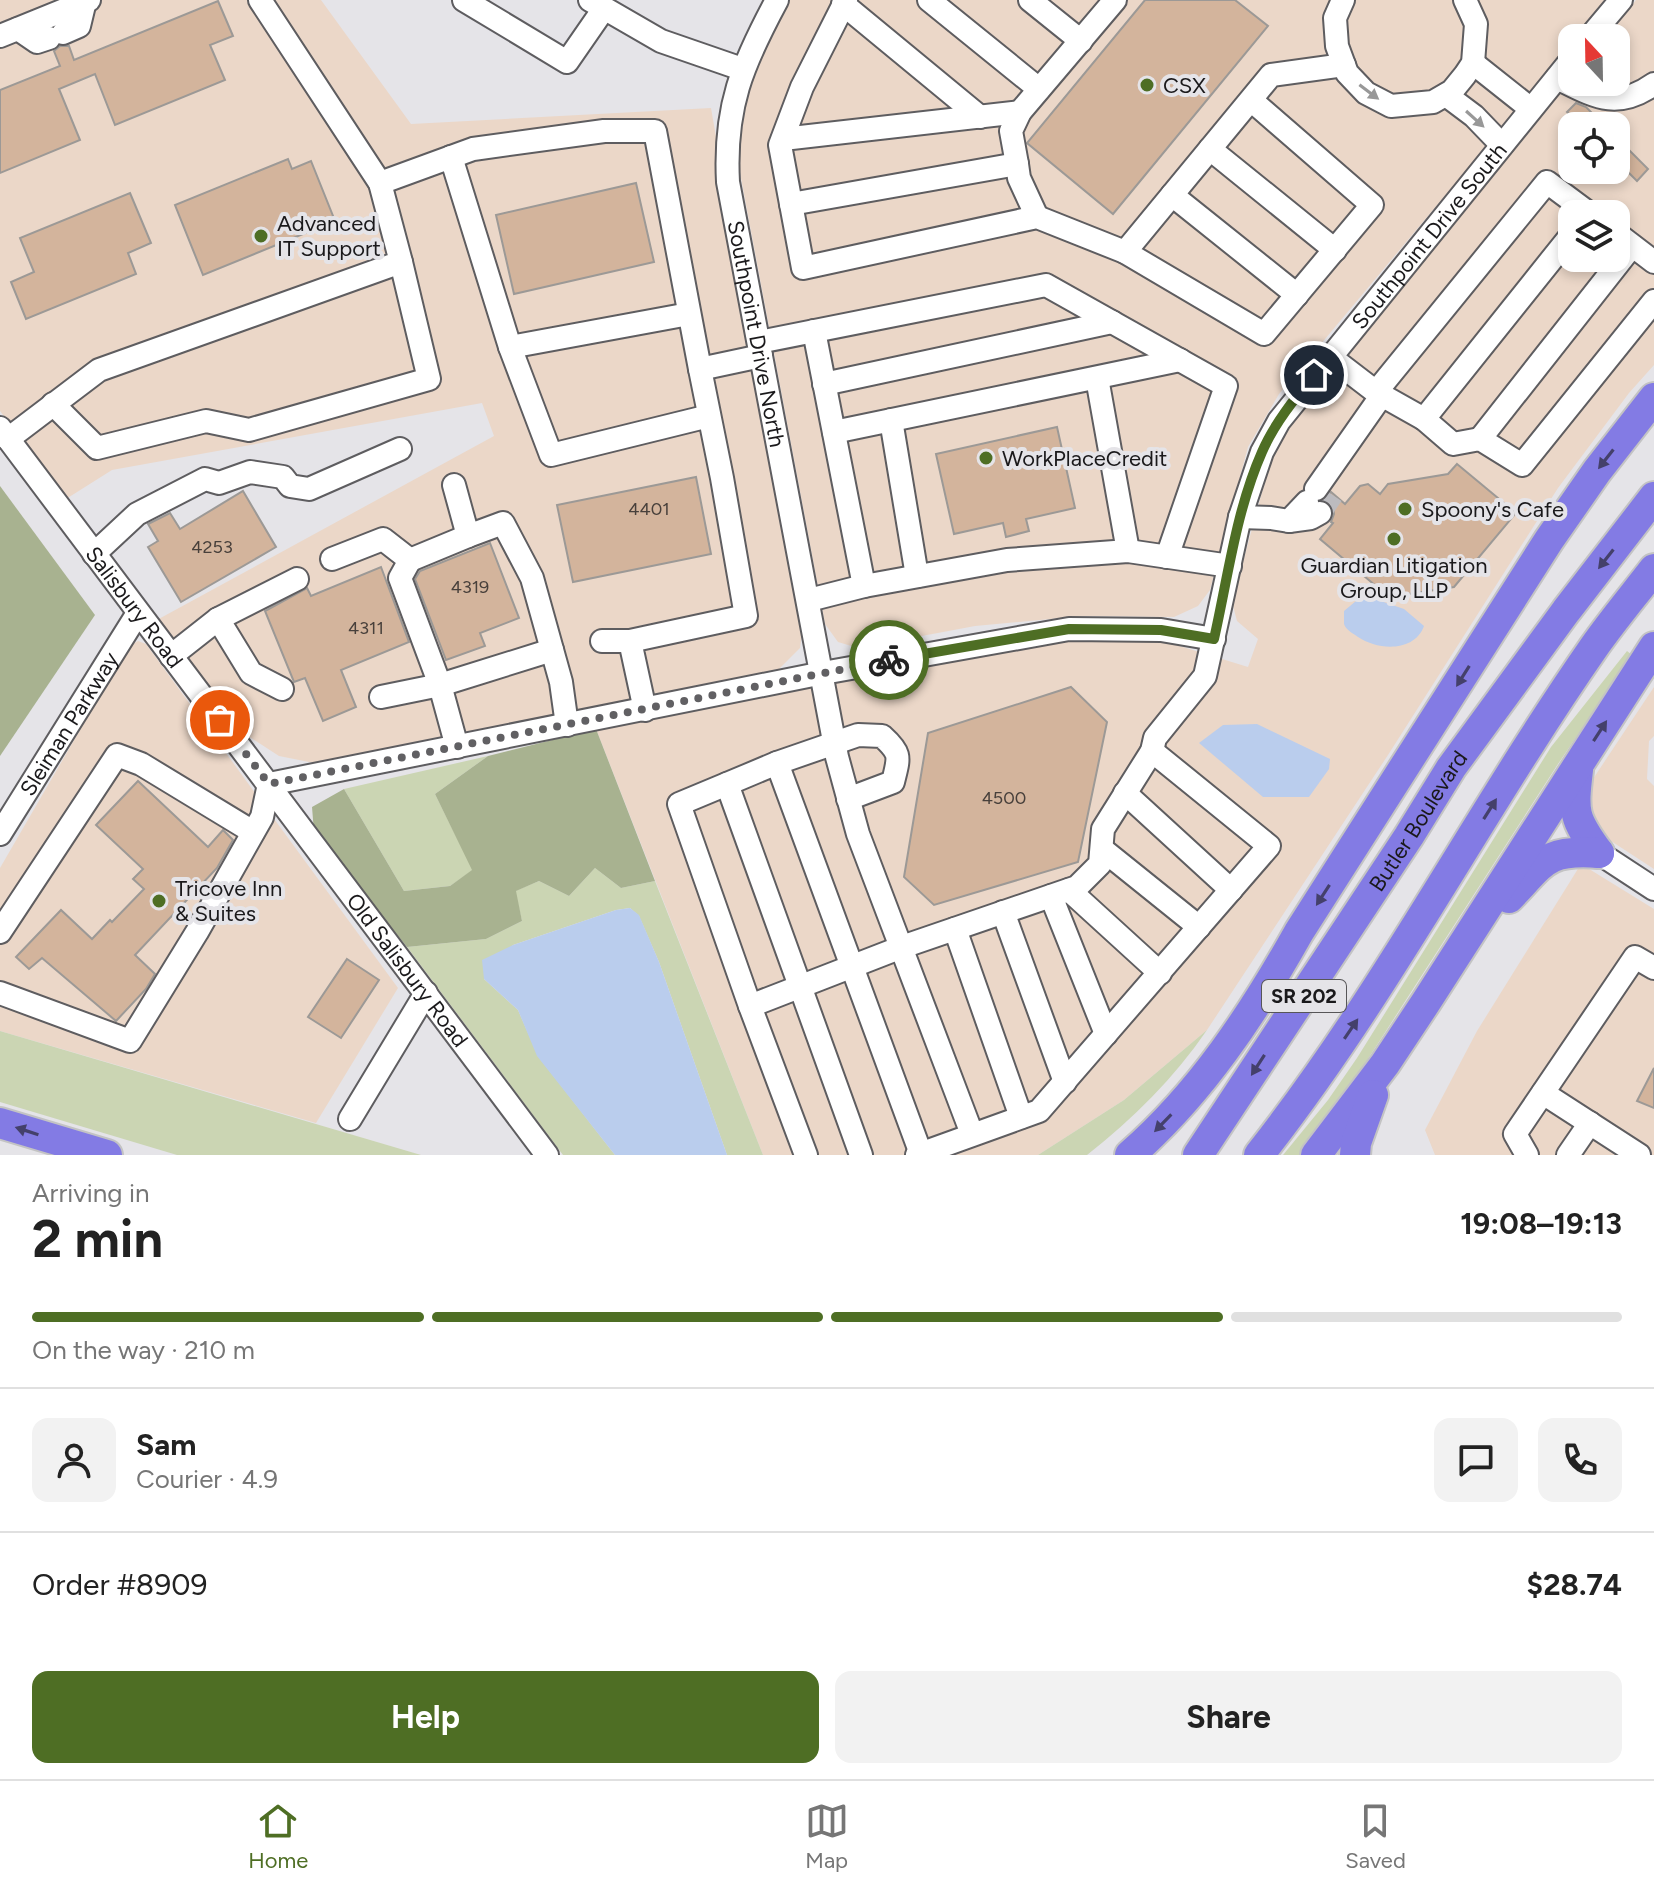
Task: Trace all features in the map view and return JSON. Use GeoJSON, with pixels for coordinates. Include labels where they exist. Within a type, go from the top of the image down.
{"type":"FeatureCollection","features":[{"type":"Feature","properties":{"kind":"highway"},"geometry":{"type":"LineString","coordinates":[[1130,1155],[1190,1094],[1263,996],[1299,932],[1549,540],[1597,471],[1654,398]]}},
{"type":"Feature","properties":{"kind":"highway","name":"Butler Boulevard"},"geometry":{"type":"LineString","coordinates":[[1198,1155],[1451,768],[1654,497]]}},
{"type":"Feature","properties":{"kind":"highway"},"geometry":{"type":"LineString","coordinates":[[1259,1155],[1352,1028],[1596,644],[1654,569]]}},
{"type":"Feature","properties":{"kind":"highway"},"geometry":{"type":"LineString","coordinates":[[1316,1155],[1385,1064],[1654,647]]}},
{"type":"Feature","properties":{"kind":"highway"},"geometry":{"type":"LineString","coordinates":[[1578,765],[1574,806],[1576,817],[1599,853]]}},
{"type":"Feature","properties":{"kind":"highway"},"geometry":{"type":"LineString","coordinates":[[1263,996],[1409,836]]}},
{"type":"Feature","properties":{"kind":"highway"},"geometry":{"type":"LineString","coordinates":[[1468,939],[1541,864],[1553,856],[1566,851],[1599,853]]}},
{"type":"Feature","properties":{"kind":"highway"},"geometry":{"type":"LineString","coordinates":[[1355,1155],[1356,1143],[1385,1064]]}},
{"type":"Feature","properties":{"kind":"highway"},"geometry":{"type":"LineString","coordinates":[[0,1123],[107,1155]]}},
{"type":"Feature","properties":{"kind":"street"},"geometry":{"type":"LineString","coordinates":[[53,404],[97,448],[206,421],[249,430],[429,379],[380,183],[260,0]]}},
{"type":"Feature","properties":{"kind":"street"},"geometry":{"type":"LineString","coordinates":[[464,0],[567,62],[596,5],[661,41],[742,69]]}},
{"type":"Feature","properties":{"kind":"street","name":"Southpoint Drive North"},"geometry":{"type":"LineString","coordinates":[[777,0],[742,69],[726,146],[728,182],[835,745],[848,799],[858,834],[972,1134]]}},
{"type":"Feature","properties":{"kind":"street"},"geometry":{"type":"LineString","coordinates":[[929,0],[1039,89]]}},
{"type":"Feature","properties":{"kind":"street"},"geometry":{"type":"LineString","coordinates":[[1030,0],[1081,41]]}},
{"type":"Feature","properties":{"kind":"street"},"geometry":{"type":"LineString","coordinates":[[1343,0],[1335,18],[1337,46],[1347,73],[1366,93],[1391,106],[1433,102],[1452,91],[1473,63],[1476,24],[1465,0]]}},
{"type":"Feature","properties":{"kind":"street"},"geometry":{"type":"LineString","coordinates":[[1601,24],[1621,0]]}},
{"type":"Feature","properties":{"kind":"street"},"geometry":{"type":"LineString","coordinates":[[9,33],[87,1]]}},
{"type":"Feature","properties":{"kind":"street"},"geometry":{"type":"LineString","coordinates":[[9,33],[37,42],[56,36],[79,26],[87,1]]}},
{"type":"Feature","properties":{"kind":"street"},"geometry":{"type":"LineString","coordinates":[[1037,217],[1019,178],[1011,131],[1020,112],[1114,1]]}},
{"type":"Feature","properties":{"kind":"street"},"geometry":{"type":"LineString","coordinates":[[980,117],[844,2],[802,87],[780,145],[803,268],[1037,217],[1125,252],[1264,334],[1372,205],[1251,100]]}},
{"type":"Feature","properties":{"kind":"street"},"geometry":{"type":"LineString","coordinates":[[1473,63],[1531,109]]}},
{"type":"Feature","properties":{"kind":"street"},"geometry":{"type":"LineString","coordinates":[[1125,252],[1271,75],[1344,65]]}},
{"type":"Feature","properties":{"kind":"street"},"geometry":{"type":"LineString","coordinates":[[1557,78],[1598,98],[1635,98],[1654,84]]}},
{"type":"Feature","properties":{"kind":"street","name":"Southpoint Drive South"},"geometry":{"type":"LineString","coordinates":[[1060,893],[1077,887],[1100,864],[1103,829],[1152,751],[1155,738],[1205,676],[1240,517],[1262,452],[1279,421],[1557,78]]}},
{"type":"Feature","properties":{"kind":"street"},"geometry":{"type":"LineString","coordinates":[[1446,95],[1474,116],[1502,145]]}},
{"type":"Feature","properties":{"kind":"street"},"geometry":{"type":"LineString","coordinates":[[783,139],[1020,112]]}},
{"type":"Feature","properties":{"kind":"street"},"geometry":{"type":"LineString","coordinates":[[380,183],[473,149],[604,131],[655,131],[746,616],[630,641],[602,641]]}},
{"type":"Feature","properties":{"kind":"street"},"geometry":{"type":"LineString","coordinates":[[1210,149],[1335,250]]}},
{"type":"Feature","properties":{"kind":"street"},"geometry":{"type":"LineString","coordinates":[[451,157],[510,347],[551,455],[709,416]]}},
{"type":"Feature","properties":{"kind":"street"},"geometry":{"type":"LineString","coordinates":[[791,204],[1017,164]]}},
{"type":"Feature","properties":{"kind":"street"},"geometry":{"type":"LineString","coordinates":[[1240,517],[1289,521],[1315,497],[1379,394],[1547,182],[1571,200]]}},
{"type":"Feature","properties":{"kind":"street"},"geometry":{"type":"LineString","coordinates":[[1172,195],[1297,295]]}},
{"type":"Feature","properties":{"kind":"street"},"geometry":{"type":"LineString","coordinates":[[1630,244],[1654,262]]}},
{"type":"Feature","properties":{"kind":"street"},"geometry":{"type":"LineString","coordinates":[[1424,419],[1558,252]]}},
{"type":"Feature","properties":{"kind":"street"},"geometry":{"type":"LineString","coordinates":[[4,433],[53,404],[99,370],[401,262]]}},
{"type":"Feature","properties":{"kind":"street"},"geometry":{"type":"LineString","coordinates":[[1480,439],[1601,272]]}},
{"type":"Feature","properties":{"kind":"street"},"geometry":{"type":"LineString","coordinates":[[700,369],[814,331],[1046,285],[1226,386],[1167,557]]}},
{"type":"Feature","properties":{"kind":"street"},"geometry":{"type":"LineString","coordinates":[[1329,356],[1379,394],[1424,419],[1453,444],[1480,439],[1522,465],[1654,301]]}},
{"type":"Feature","properties":{"kind":"street"},"geometry":{"type":"LineString","coordinates":[[510,347],[689,314]]}},
{"type":"Feature","properties":{"kind":"street"},"geometry":{"type":"LineString","coordinates":[[824,384],[1112,322]]}},
{"type":"Feature","properties":{"kind":"street"},"geometry":{"type":"LineString","coordinates":[[814,331],[864,586]]}},
{"type":"Feature","properties":{"kind":"street"},"geometry":{"type":"LineString","coordinates":[[834,432],[1180,360]]}},
{"type":"Feature","properties":{"kind":"street"},"geometry":{"type":"LineString","coordinates":[[1097,378],[1128,551]]}},
{"type":"Feature","properties":{"kind":"street"},"geometry":{"type":"LineString","coordinates":[[891,420],[917,576]]}},
{"type":"Feature","properties":{"kind":"street","name":"Salisbury Road"},"geometry":{"type":"LineString","coordinates":[[4,433],[269,784]]}},
{"type":"Feature","properties":{"kind":"street"},"geometry":{"type":"LineString","coordinates":[[94,554],[137,514],[205,479],[219,483],[250,472],[283,477],[290,486],[309,489],[400,449]]}},
{"type":"Feature","properties":{"kind":"street"},"geometry":{"type":"LineString","coordinates":[[454,485],[468,536]]}},
{"type":"Feature","properties":{"kind":"street"},"geometry":{"type":"LineString","coordinates":[[457,747],[440,685],[400,578],[410,560],[503,523],[532,578],[561,682],[567,725]]}},
{"type":"Feature","properties":{"kind":"street"},"geometry":{"type":"LineString","coordinates":[[332,559],[383,539],[410,560]]}},
{"type":"Feature","properties":{"kind":"street"},"geometry":{"type":"LineString","coordinates":[[809,600],[864,586],[1007,560],[1128,551],[1230,566]]}},
{"type":"Feature","properties":{"kind":"street"},"geometry":{"type":"LineString","coordinates":[[171,656],[218,619],[297,579]]}},
{"type":"Feature","properties":{"kind":"street","name":"Sleiman Parkway"},"geometry":{"type":"LineString","coordinates":[[0,834],[138,613]]}},
{"type":"Feature","properties":{"kind":"street"},"geometry":{"type":"LineString","coordinates":[[218,619],[251,673],[282,689]]}},
{"type":"Feature","properties":{"kind":"street"},"geometry":{"type":"LineString","coordinates":[[0,993],[130,1041],[262,817],[269,784],[823,673],[1069,629],[1161,630],[1214,639]]}},
{"type":"Feature","properties":{"kind":"street"},"geometry":{"type":"LineString","coordinates":[[630,641],[645,710]]}},
{"type":"Feature","properties":{"kind":"street"},"geometry":{"type":"LineString","coordinates":[[381,697],[440,685],[552,650]]}},
{"type":"Feature","properties":{"kind":"street"},"geometry":{"type":"LineString","coordinates":[[806,1155],[679,804],[777,763],[858,735],[882,736],[895,748],[899,758],[893,782],[848,799]]}},
{"type":"Feature","properties":{"kind":"street"},"geometry":{"type":"LineString","coordinates":[[777,763],[919,1154],[1039,1111],[1269,846],[1152,751]]}},
{"type":"Feature","properties":{"kind":"street"},"geometry":{"type":"LineString","coordinates":[[0,932],[117,755],[141,764],[253,832]]}},
{"type":"Feature","properties":{"kind":"street","name":"Old Salisbury Road"},"geometry":{"type":"LineString","coordinates":[[269,784],[547,1155]]}},
{"type":"Feature","properties":{"kind":"street"},"geometry":{"type":"LineString","coordinates":[[727,784],[861,1155]]}},
{"type":"Feature","properties":{"kind":"street"},"geometry":{"type":"LineString","coordinates":[[1125,793],[1231,890]]}},
{"type":"Feature","properties":{"kind":"street"},"geometry":{"type":"LineString","coordinates":[[1102,849],[1199,927]]}},
{"type":"Feature","properties":{"kind":"street"},"geometry":{"type":"LineString","coordinates":[[1599,853],[1654,889]]}},
{"type":"Feature","properties":{"kind":"street"},"geometry":{"type":"LineString","coordinates":[[750,1006],[902,947],[1060,893]]}},
{"type":"Feature","properties":{"kind":"street"},"geometry":{"type":"LineString","coordinates":[[1060,893],[1160,973]]}},
{"type":"Feature","properties":{"kind":"street"},"geometry":{"type":"LineString","coordinates":[[1060,893],[1106,1034]]}},
{"type":"Feature","properties":{"kind":"street"},"geometry":{"type":"LineString","coordinates":[[1003,912],[1065,1082]]}},
{"type":"Feature","properties":{"kind":"street"},"geometry":{"type":"LineString","coordinates":[[955,929],[1021,1117]]}},
{"type":"Feature","properties":{"kind":"street"},"geometry":{"type":"LineString","coordinates":[[1527,1155],[1515,1134],[1635,957],[1654,968]]}},
{"type":"Feature","properties":{"kind":"street"},"geometry":{"type":"LineString","coordinates":[[350,1119],[426,993]]}},
{"type":"Feature","properties":{"kind":"street"},"geometry":{"type":"LineString","coordinates":[[1543,1093],[1632,1153]]}},
{"type":"Feature","properties":{"kind":"street"},"geometry":{"type":"LineString","coordinates":[[1568,1155],[1590,1123]]}},
{"type":"Feature","properties":{"kind":"shaded area"},"geometry":{"type":"Polygon","coordinates":[[[0,0],[321,0],[411,124],[711,108],[802,632],[800,648],[779,669],[314,763],[279,756],[248,736],[155,621],[494,436],[482,403],[112,470],[66,499],[0,411],[0,0]]]}},
{"type":"Feature","properties":{"kind":"shaded area"},"geometry":{"type":"Polygon","coordinates":[[[789,0],[1609,0],[1589,24],[1558,24],[1558,61],[1279,394],[1248,447],[1210,590],[1198,606],[1174,617],[1083,616],[975,626],[858,648],[838,642],[825,624],[737,157],[749,88],[765,40],[789,0]]]}},
{"type":"Feature","properties":{"kind":"shaded area"},"geometry":{"type":"Polygon","coordinates":[[[1636,0],[1654,0],[1654,365],[1629,393],[1558,488],[1388,755],[1207,1030],[1124,1100],[1038,1155],[763,1155],[596,729],[970,651],[1076,637],[1170,643],[1248,667],[1258,639],[1237,621],[1232,602],[1270,463],[1292,423],[1558,96],[1630,96],[1630,24],[1617,24],[1636,0]]]}},
{"type":"Feature","properties":{"kind":"shaded area"},"geometry":{"type":"Polygon","coordinates":[[[138,641],[146,644],[398,988],[316,1123],[0,1031],[0,868],[128,647],[138,641]]]}},
{"type":"Feature","properties":{"kind":"shaded area"},"geometry":{"type":"Polygon","coordinates":[[[1654,687],[1654,736],[1649,741],[1647,779],[1654,786],[1654,869],[1588,826],[1587,788],[1654,687]]]}},
{"type":"Feature","properties":{"kind":"shaded area"},"geometry":{"type":"Polygon","coordinates":[[[1581,864],[1654,909],[1654,1155],[1435,1155],[1425,1130],[1477,1031],[1581,864]]]}},
{"type":"Feature","properties":{"kind":"green space"},"geometry":{"type":"Polygon","coordinates":[[[0,486],[95,615],[0,756],[0,486]]]}},
{"type":"Feature","properties":{"kind":"green space"},"geometry":{"type":"Polygon","coordinates":[[[1627,651],[1632,655],[1346,1093],[1299,1155],[1283,1155],[1328,1100],[1357,1058],[1551,747],[1627,651]]]}},
{"type":"Feature","properties":{"kind":"green space"},"geometry":{"type":"Polygon","coordinates":[[[596,729],[655,881],[621,888],[595,868],[569,896],[539,881],[516,891],[522,921],[486,939],[407,947],[314,832],[312,807],[344,789],[404,891],[450,886],[472,870],[435,794],[488,756],[596,729]]]}},
{"type":"Feature","properties":{"kind":"green space"},"geometry":{"type":"Polygon","coordinates":[[[488,756],[435,794],[473,870],[450,886],[404,891],[344,789],[488,756]]]}},
{"type":"Feature","properties":{"kind":"green space"},"geometry":{"type":"Polygon","coordinates":[[[595,868],[621,888],[655,881],[763,1155],[727,1155],[659,962],[639,916],[630,908],[513,945],[484,979],[518,1010],[538,1056],[615,1155],[563,1155],[407,947],[486,939],[522,921],[515,891],[539,881],[569,896],[595,868]]]}},
{"type":"Feature","properties":{"kind":"green space"},"geometry":{"type":"Polygon","coordinates":[[[1207,1030],[1152,1097],[1087,1155],[1038,1155],[1124,1100],[1207,1030]]]}},
{"type":"Feature","properties":{"kind":"green space"},"geometry":{"type":"Polygon","coordinates":[[[0,1031],[421,1155],[177,1155],[0,1102],[0,1031]]]}},
{"type":"Feature","properties":{"kind":"water"},"geometry":{"type":"Polygon","coordinates":[[[1372,598],[1404,609],[1424,626],[1419,635],[1404,645],[1385,646],[1375,645],[1350,632],[1344,624],[1344,611],[1356,601],[1372,598]]]}},
{"type":"Feature","properties":{"kind":"water"},"geometry":{"type":"Polygon","coordinates":[[[1257,724],[1330,759],[1329,769],[1309,797],[1263,797],[1199,743],[1223,725],[1257,724]]]}},
{"type":"Feature","properties":{"kind":"water"},"geometry":{"type":"Polygon","coordinates":[[[630,908],[639,915],[659,962],[727,1155],[615,1155],[537,1056],[518,1010],[484,979],[482,960],[513,945],[630,908]]]}},
{"type":"Feature","properties":{"kind":"building","name":"CSX"},"geometry":{"type":"Polygon","coordinates":[[[1145,0],[1235,0],[1268,26],[1113,214],[1027,143],[1145,0]]]}},
{"type":"Feature","properties":{"kind":"building"},"geometry":{"type":"Polygon","coordinates":[[[218,1],[233,36],[210,45],[225,80],[115,125],[95,74],[59,89],[80,140],[0,173],[0,90],[60,66],[54,51],[60,46],[69,46],[74,60],[218,1]]]}},
{"type":"Feature","properties":{"kind":"building"},"geometry":{"type":"Polygon","coordinates":[[[1576,103],[1591,112],[1567,112],[1576,103]]]}},
{"type":"Feature","properties":{"kind":"building"},"geometry":{"type":"Polygon","coordinates":[[[1630,151],[1648,169],[1637,181],[1630,174],[1630,151]]]}},
{"type":"Feature","properties":{"kind":"building"},"geometry":{"type":"Polygon","coordinates":[[[288,159],[292,169],[311,161],[335,221],[203,275],[175,205],[288,159]]]}},
{"type":"Feature","properties":{"kind":"building"},"geometry":{"type":"Polygon","coordinates":[[[636,183],[654,262],[514,294],[496,215],[636,183]]]}},
{"type":"Feature","properties":{"kind":"building"},"geometry":{"type":"Polygon","coordinates":[[[130,193],[151,243],[128,253],[136,274],[26,319],[11,282],[34,272],[20,238],[130,193]]]}},
{"type":"Feature","properties":{"kind":"building"},"geometry":{"type":"Polygon","coordinates":[[[1057,427],[1075,508],[1026,519],[1029,531],[1006,537],[1003,523],[954,534],[936,454],[1057,427]]]}},
{"type":"Feature","properties":{"kind":"building"},"geometry":{"type":"Polygon","coordinates":[[[1457,464],[1516,513],[1454,587],[1389,597],[1320,539],[1333,523],[1333,507],[1324,500],[1331,492],[1345,504],[1360,486],[1368,484],[1380,494],[1388,484],[1448,474],[1457,464]]]}},
{"type":"Feature","properties":{"kind":"building"},"geometry":{"type":"Polygon","coordinates":[[[696,477],[711,554],[573,582],[557,505],[696,477]]]}},
{"type":"Feature","properties":{"kind":"building"},"geometry":{"type":"Polygon","coordinates":[[[243,491],[276,547],[181,602],[148,547],[158,541],[148,524],[170,513],[180,529],[243,491]]]}},
{"type":"Feature","properties":{"kind":"building"},"geometry":{"type":"Polygon","coordinates":[[[490,543],[519,618],[480,633],[485,646],[446,660],[415,579],[420,571],[490,543]]]}},
{"type":"Feature","properties":{"kind":"building"},"geometry":{"type":"Polygon","coordinates":[[[381,567],[409,642],[341,670],[356,707],[323,721],[305,678],[294,682],[265,611],[307,588],[311,596],[381,567]]]}},
{"type":"Feature","properties":{"kind":"building"},"geometry":{"type":"Polygon","coordinates":[[[1071,687],[1107,722],[1078,862],[934,905],[904,877],[928,733],[1071,687]]]}},
{"type":"Feature","properties":{"kind":"building","name":"Tricove Inn & Suites"},"geometry":{"type":"Polygon","coordinates":[[[138,781],[208,847],[223,830],[233,840],[217,868],[135,955],[155,974],[146,989],[116,1021],[42,958],[29,969],[16,957],[61,910],[92,939],[144,889],[133,879],[143,869],[96,825],[138,781]]]}},
{"type":"Feature","properties":{"kind":"building"},"geometry":{"type":"Polygon","coordinates":[[[347,959],[379,980],[341,1038],[308,1017],[347,959]]]}},
{"type":"Feature","properties":{"kind":"building"},"geometry":{"type":"Polygon","coordinates":[[[1654,1068],[1654,1108],[1637,1101],[1654,1068]]]}},
{"type":"Feature","properties":{"kind":"tunnel"},"geometry":{"type":"LineString","coordinates":[[1320,513],[1333,494]]}},
{"type":"Feature","properties":{"kind":"way so far"},"geometry":{"type":"LineString","coordinates":[[220,720],[269,784],[889,660]]}},
{"type":"Feature","properties":{"kind":"place","name":"CSX"},"geometry":{"type":"Point","coordinates":[1147,85]}},
{"type":"Feature","properties":{"kind":"place","name":"Advanced IT Support"},"geometry":{"type":"Point","coordinates":[261,236]}},
{"type":"Feature","properties":{"kind":"place","name":"WorkPlaceCredit"},"geometry":{"type":"Point","coordinates":[986,458]}},
{"type":"Feature","properties":{"kind":"place","name":"Spoony's Cafe"},"geometry":{"type":"Point","coordinates":[1405,509]}},
{"type":"Feature","properties":{"kind":"place","name":"Guardian Litigation Group, LLP"},"geometry":{"type":"Point","coordinates":[1394,539]}},
{"type":"Feature","properties":{"kind":"place","name":"Tricove Inn & Suites"},"geometry":{"type":"Point","coordinates":[159,901]}},
{"type":"Feature","properties":{"kind":"route"},"geometry":{"type":"LineString","coordinates":[[889,660],[1069,629],[1161,630],[1214,639],[1240,517],[1262,452],[1279,421],[1314,375]]}}]}
